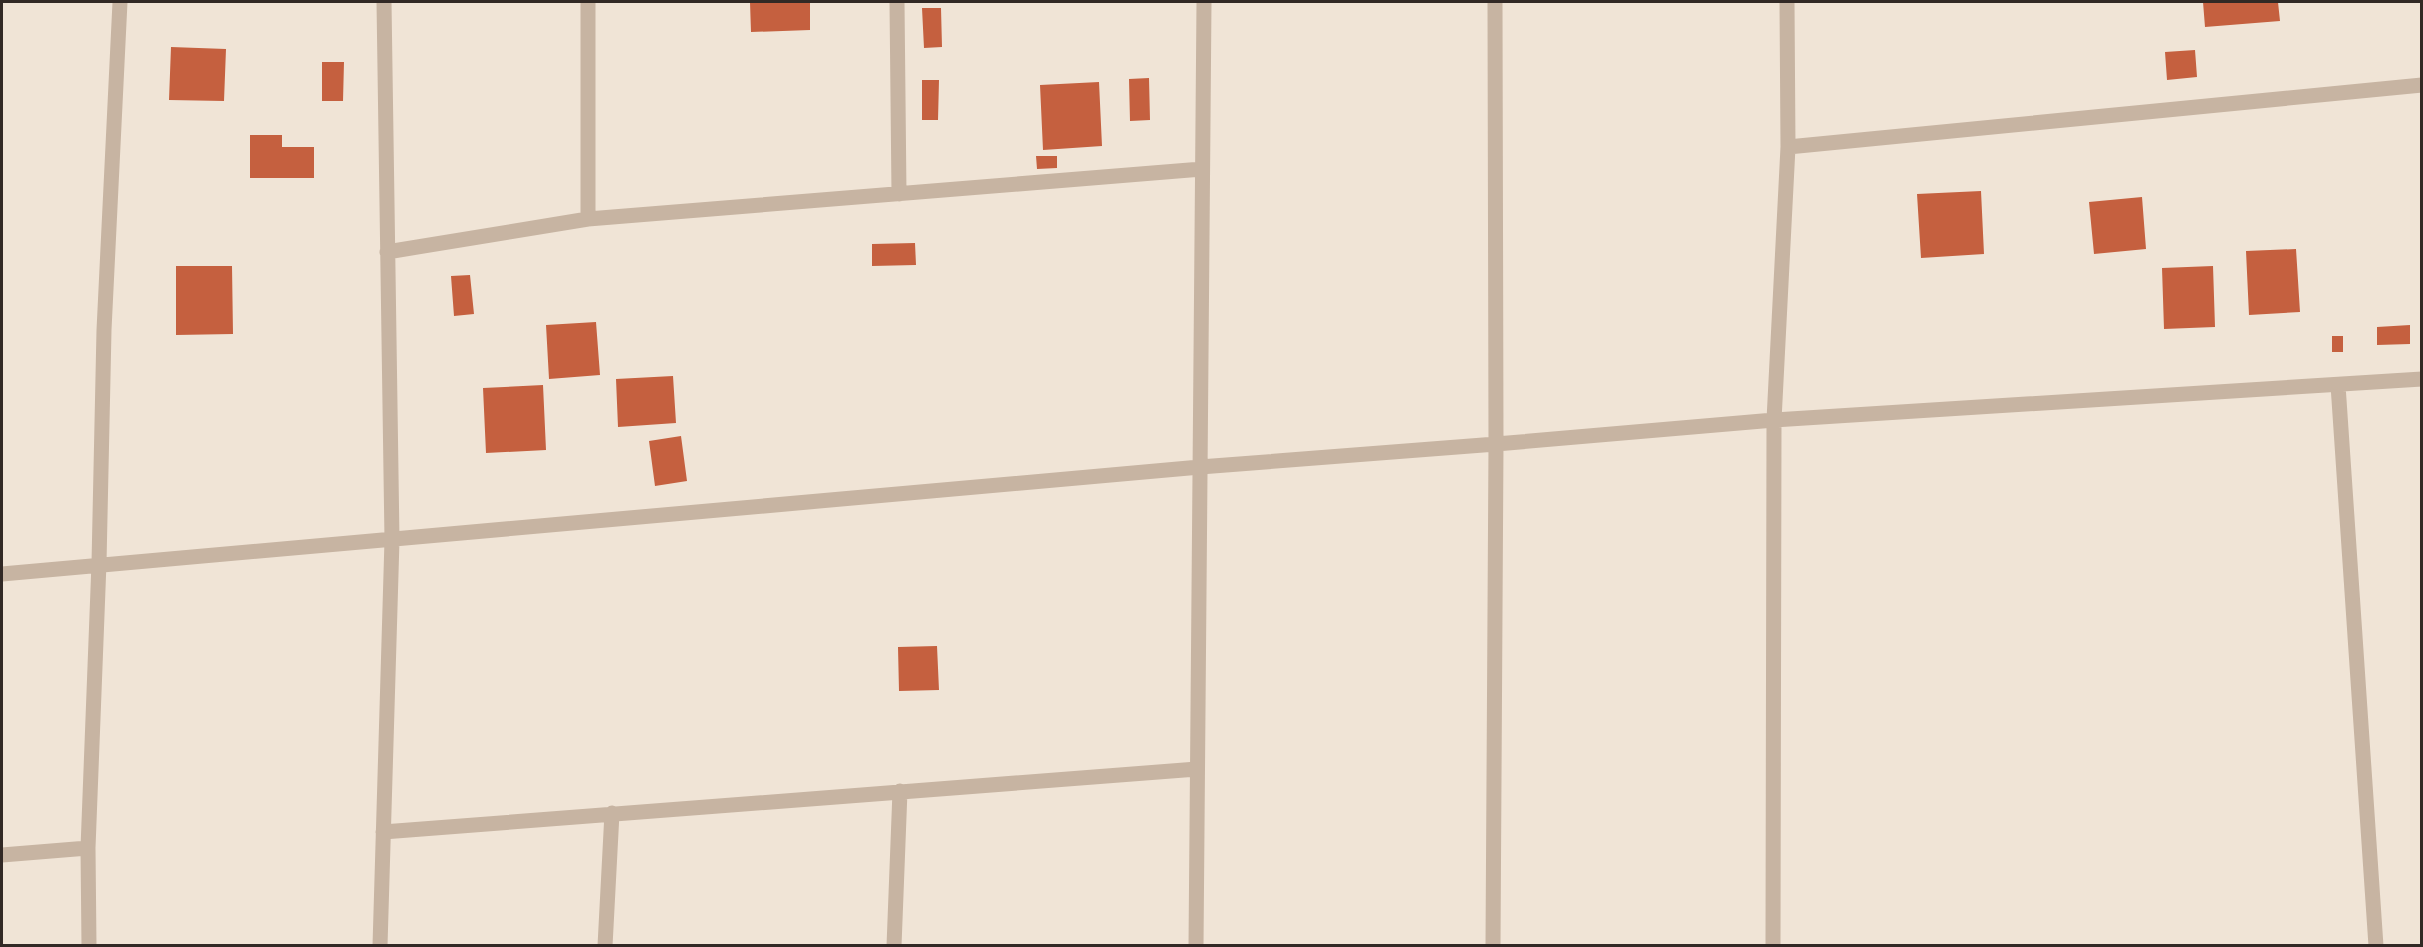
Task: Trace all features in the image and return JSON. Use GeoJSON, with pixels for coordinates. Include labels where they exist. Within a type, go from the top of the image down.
{"type":"FeatureCollection","features":[{"type":"Feature","properties":{"kind":"street"},"geometry":{"type":"LineString","coordinates":[[89,945],[88,848],[99,563],[104,330],[120,2]]}},
{"type":"Feature","properties":{"kind":"street"},"geometry":{"type":"LineString","coordinates":[[380,945],[392,540],[384,2]]}},
{"type":"Feature","properties":{"kind":"street"},"geometry":{"type":"LineString","coordinates":[[588,2],[588,219]]}},
{"type":"Feature","properties":{"kind":"street"},"geometry":{"type":"LineString","coordinates":[[897,2],[899,194]]}},
{"type":"Feature","properties":{"kind":"street"},"geometry":{"type":"LineString","coordinates":[[1196,945],[1204,2]]}},
{"type":"Feature","properties":{"kind":"street"},"geometry":{"type":"LineString","coordinates":[[1493,945],[1496,444],[1495,2]]}},
{"type":"Feature","properties":{"kind":"street"},"geometry":{"type":"LineString","coordinates":[[1773,945],[1774,420],[1788,147],[1787,2]]}},
{"type":"Feature","properties":{"kind":"street"},"geometry":{"type":"LineString","coordinates":[[1788,147],[2421,85]]}},
{"type":"Feature","properties":{"kind":"street"},"geometry":{"type":"LineString","coordinates":[[387,252],[588,219],[1202,169]]}},
{"type":"Feature","properties":{"kind":"street"},"geometry":{"type":"LineString","coordinates":[[2,574],[99,563],[392,540],[1200,467],[1774,420],[2421,379]]}},
{"type":"Feature","properties":{"kind":"street"},"geometry":{"type":"LineString","coordinates":[[2338,385],[2376,945]]}},
{"type":"Feature","properties":{"kind":"street"},"geometry":{"type":"LineString","coordinates":[[383,832],[1197,769]]}},
{"type":"Feature","properties":{"kind":"street"},"geometry":{"type":"LineString","coordinates":[[894,945],[900,791]]}},
{"type":"Feature","properties":{"kind":"street"},"geometry":{"type":"LineString","coordinates":[[605,945],[612,813]]}},
{"type":"Feature","properties":{"kind":"street"},"geometry":{"type":"LineString","coordinates":[[2,855],[88,848]]}},
{"type":"Feature","properties":{"kind":"building"},"geometry":{"type":"Polygon","coordinates":[[[750,2],[810,2],[810,30],[751,32],[750,2]]]}},
{"type":"Feature","properties":{"kind":"building"},"geometry":{"type":"Polygon","coordinates":[[[2203,2],[2278,2],[2280,21],[2205,27],[2203,2]]]}},
{"type":"Feature","properties":{"kind":"building"},"geometry":{"type":"Polygon","coordinates":[[[922,8],[941,8],[942,47],[924,48],[922,8]]]}},
{"type":"Feature","properties":{"kind":"building"},"geometry":{"type":"Polygon","coordinates":[[[171,47],[226,49],[224,101],[169,100],[171,47]]]}},
{"type":"Feature","properties":{"kind":"building"},"geometry":{"type":"Polygon","coordinates":[[[2195,50],[2197,77],[2167,80],[2165,52],[2195,50]]]}},
{"type":"Feature","properties":{"kind":"building"},"geometry":{"type":"Polygon","coordinates":[[[322,62],[344,62],[343,101],[322,101],[322,62]]]}},
{"type":"Feature","properties":{"kind":"building"},"geometry":{"type":"Polygon","coordinates":[[[1149,78],[1150,120],[1130,121],[1129,79],[1149,78]]]}},
{"type":"Feature","properties":{"kind":"building"},"geometry":{"type":"Polygon","coordinates":[[[922,80],[939,80],[938,120],[922,120],[922,80]]]}},
{"type":"Feature","properties":{"kind":"building"},"geometry":{"type":"Polygon","coordinates":[[[1099,82],[1102,146],[1043,150],[1040,85],[1099,82]]]}},
{"type":"Feature","properties":{"kind":"building"},"geometry":{"type":"Polygon","coordinates":[[[250,135],[282,135],[282,147],[314,147],[314,178],[250,178],[250,135]]]}},
{"type":"Feature","properties":{"kind":"building"},"geometry":{"type":"Polygon","coordinates":[[[1036,156],[1057,156],[1057,168],[1037,169],[1036,156]]]}},
{"type":"Feature","properties":{"kind":"building"},"geometry":{"type":"Polygon","coordinates":[[[1981,191],[1984,254],[1921,258],[1917,194],[1981,191]]]}},
{"type":"Feature","properties":{"kind":"building"},"geometry":{"type":"Polygon","coordinates":[[[2142,197],[2146,249],[2094,254],[2089,202],[2142,197]]]}},
{"type":"Feature","properties":{"kind":"building"},"geometry":{"type":"Polygon","coordinates":[[[915,243],[916,265],[872,266],[872,244],[915,243]]]}},
{"type":"Feature","properties":{"kind":"building"},"geometry":{"type":"Polygon","coordinates":[[[2296,249],[2300,312],[2249,315],[2246,251],[2296,249]]]}},
{"type":"Feature","properties":{"kind":"building"},"geometry":{"type":"Polygon","coordinates":[[[176,266],[232,266],[233,334],[176,335],[176,266]]]}},
{"type":"Feature","properties":{"kind":"building"},"geometry":{"type":"Polygon","coordinates":[[[2213,266],[2215,327],[2164,329],[2162,268],[2213,266]]]}},
{"type":"Feature","properties":{"kind":"building"},"geometry":{"type":"Polygon","coordinates":[[[470,275],[474,314],[454,316],[451,276],[470,275]]]}},
{"type":"Feature","properties":{"kind":"building"},"geometry":{"type":"Polygon","coordinates":[[[596,322],[600,375],[549,379],[546,325],[596,322]]]}},
{"type":"Feature","properties":{"kind":"building"},"geometry":{"type":"Polygon","coordinates":[[[2410,325],[2410,344],[2377,345],[2377,327],[2410,325]]]}},
{"type":"Feature","properties":{"kind":"building"},"geometry":{"type":"Polygon","coordinates":[[[2332,336],[2343,336],[2343,352],[2332,352],[2332,336]]]}},
{"type":"Feature","properties":{"kind":"building"},"geometry":{"type":"Polygon","coordinates":[[[673,376],[676,423],[618,427],[616,379],[673,376]]]}},
{"type":"Feature","properties":{"kind":"building"},"geometry":{"type":"Polygon","coordinates":[[[543,385],[546,450],[486,453],[483,388],[543,385]]]}},
{"type":"Feature","properties":{"kind":"building"},"geometry":{"type":"Polygon","coordinates":[[[681,436],[687,481],[655,486],[649,441],[681,436]]]}},
{"type":"Feature","properties":{"kind":"building"},"geometry":{"type":"Polygon","coordinates":[[[937,646],[939,690],[899,691],[898,647],[937,646]]]}}]}
